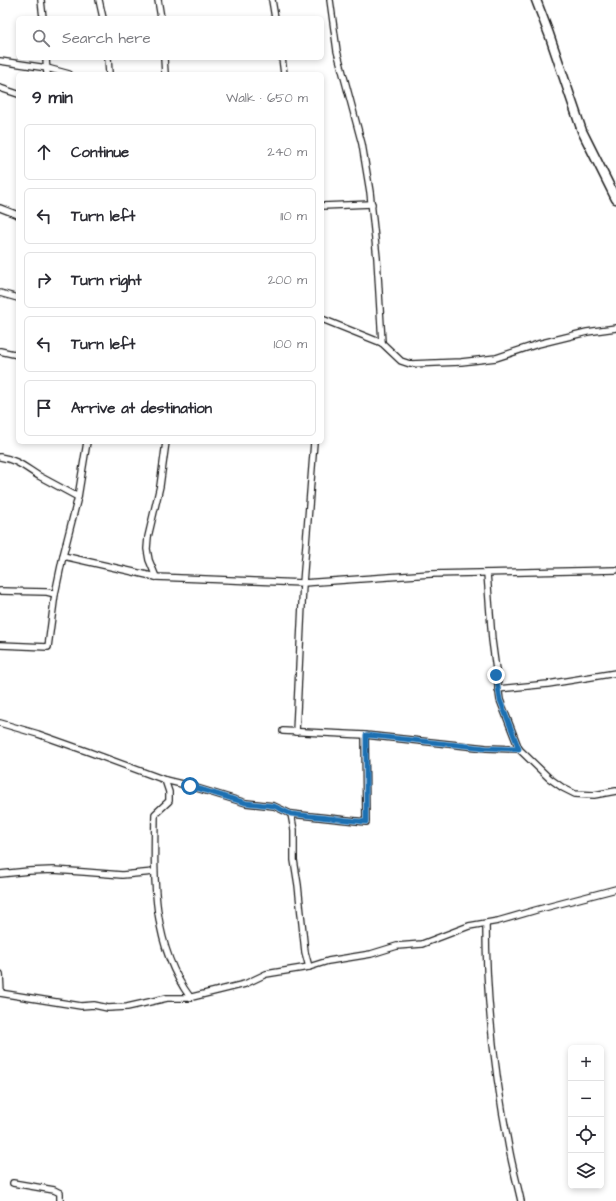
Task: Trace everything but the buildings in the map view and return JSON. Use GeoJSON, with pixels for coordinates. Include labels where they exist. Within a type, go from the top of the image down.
{"type":"FeatureCollection","features":[{"type":"Feature","properties":{"kind":"street"},"geometry":{"type":"LineString","coordinates":[[42,0],[43,16]]}},
{"type":"Feature","properties":{"kind":"street"},"geometry":{"type":"LineString","coordinates":[[99,0],[103,16]]}},
{"type":"Feature","properties":{"kind":"street"},"geometry":{"type":"LineString","coordinates":[[158,0],[161,16]]}},
{"type":"Feature","properties":{"kind":"street"},"geometry":{"type":"LineString","coordinates":[[272,0],[275,16]]}},
{"type":"Feature","properties":{"kind":"street"},"geometry":{"type":"LineString","coordinates":[[330,0],[337,51],[362,144],[372,204],[382,342]]}},
{"type":"Feature","properties":{"kind":"street"},"geometry":{"type":"LineString","coordinates":[[536,0],[582,130],[616,199]]}},
{"type":"Feature","properties":{"kind":"street"},"geometry":{"type":"LineString","coordinates":[[0,61],[47,71],[46,60]]}},
{"type":"Feature","properties":{"kind":"street"},"geometry":{"type":"LineString","coordinates":[[108,60],[109,72]]}},
{"type":"Feature","properties":{"kind":"street"},"geometry":{"type":"LineString","coordinates":[[164,60],[165,72]]}},
{"type":"Feature","properties":{"kind":"street"},"geometry":{"type":"LineString","coordinates":[[282,60],[284,72]]}},
{"type":"Feature","properties":{"kind":"street"},"geometry":{"type":"LineString","coordinates":[[0,88],[16,93]]}},
{"type":"Feature","properties":{"kind":"street"},"geometry":{"type":"LineString","coordinates":[[324,206],[372,204]]}},
{"type":"Feature","properties":{"kind":"street"},"geometry":{"type":"LineString","coordinates":[[0,208],[16,214]]}},
{"type":"Feature","properties":{"kind":"street"},"geometry":{"type":"LineString","coordinates":[[0,293],[16,297]]}},
{"type":"Feature","properties":{"kind":"street"},"geometry":{"type":"LineString","coordinates":[[324,320],[382,342],[405,364],[461,362],[496,358],[538,344],[587,332],[616,328]]}},
{"type":"Feature","properties":{"kind":"street"},"geometry":{"type":"LineString","coordinates":[[0,351],[16,355]]}},
{"type":"Feature","properties":{"kind":"street"},"geometry":{"type":"LineString","coordinates":[[0,645],[48,647],[55,594],[78,497],[87,444]]}},
{"type":"Feature","properties":{"kind":"street"},"geometry":{"type":"LineString","coordinates":[[156,577],[149,560],[147,549],[148,537],[160,486],[166,444]]}},
{"type":"Feature","properties":{"kind":"street"},"geometry":{"type":"LineString","coordinates":[[296,732],[303,583],[314,444]]}},
{"type":"Feature","properties":{"kind":"street"},"geometry":{"type":"LineString","coordinates":[[0,457],[8,458],[23,465],[78,497]]}},
{"type":"Feature","properties":{"kind":"street"},"geometry":{"type":"LineString","coordinates":[[63,556],[156,577],[303,583],[431,574],[539,573],[616,570]]}},
{"type":"Feature","properties":{"kind":"street"},"geometry":{"type":"LineString","coordinates":[[487,573],[492,640],[498,689],[500,700],[519,749],[549,778],[575,794],[594,795],[616,791]]}},
{"type":"Feature","properties":{"kind":"street"},"geometry":{"type":"LineString","coordinates":[[0,591],[47,592],[55,594]]}},
{"type":"Feature","properties":{"kind":"street"},"geometry":{"type":"LineString","coordinates":[[498,689],[548,684],[616,673]]}},
{"type":"Feature","properties":{"kind":"street"},"geometry":{"type":"LineString","coordinates":[[0,723],[38,734],[165,780],[246,803],[274,806],[291,814],[366,822],[366,735]]}},
{"type":"Feature","properties":{"kind":"street"},"geometry":{"type":"LineString","coordinates":[[283,731],[366,735],[478,747],[519,749]]}},
{"type":"Feature","properties":{"kind":"street"},"geometry":{"type":"LineString","coordinates":[[165,780],[169,792],[169,801],[156,814],[154,872],[157,910],[164,942],[172,964],[181,985],[190,997]]}},
{"type":"Feature","properties":{"kind":"street"},"geometry":{"type":"LineString","coordinates":[[291,814],[294,830],[294,860],[308,967]]}},
{"type":"Feature","properties":{"kind":"street"},"geometry":{"type":"LineString","coordinates":[[0,874],[53,870],[122,875],[154,872]]}},
{"type":"Feature","properties":{"kind":"street"},"geometry":{"type":"LineString","coordinates":[[0,974],[1,993],[81,1006],[94,1005],[108,1008],[127,1007],[167,998],[190,997],[245,984],[266,974],[371,954],[397,946],[422,944],[469,926],[486,924],[616,889]]}},
{"type":"Feature","properties":{"kind":"street"},"geometry":{"type":"LineString","coordinates":[[486,924],[488,981],[495,1052],[509,1148],[521,1201]]}},
{"type":"Feature","properties":{"kind":"street"},"geometry":{"type":"LineString","coordinates":[[13,1183],[54,1190],[60,1194],[60,1201]]}},
{"type":"Feature","properties":{"kind":"route"},"geometry":{"type":"LineString","coordinates":[[190,786],[246,803],[274,806],[291,814],[366,822],[366,735],[486,748],[519,749],[500,700],[496,675]]}}]}
